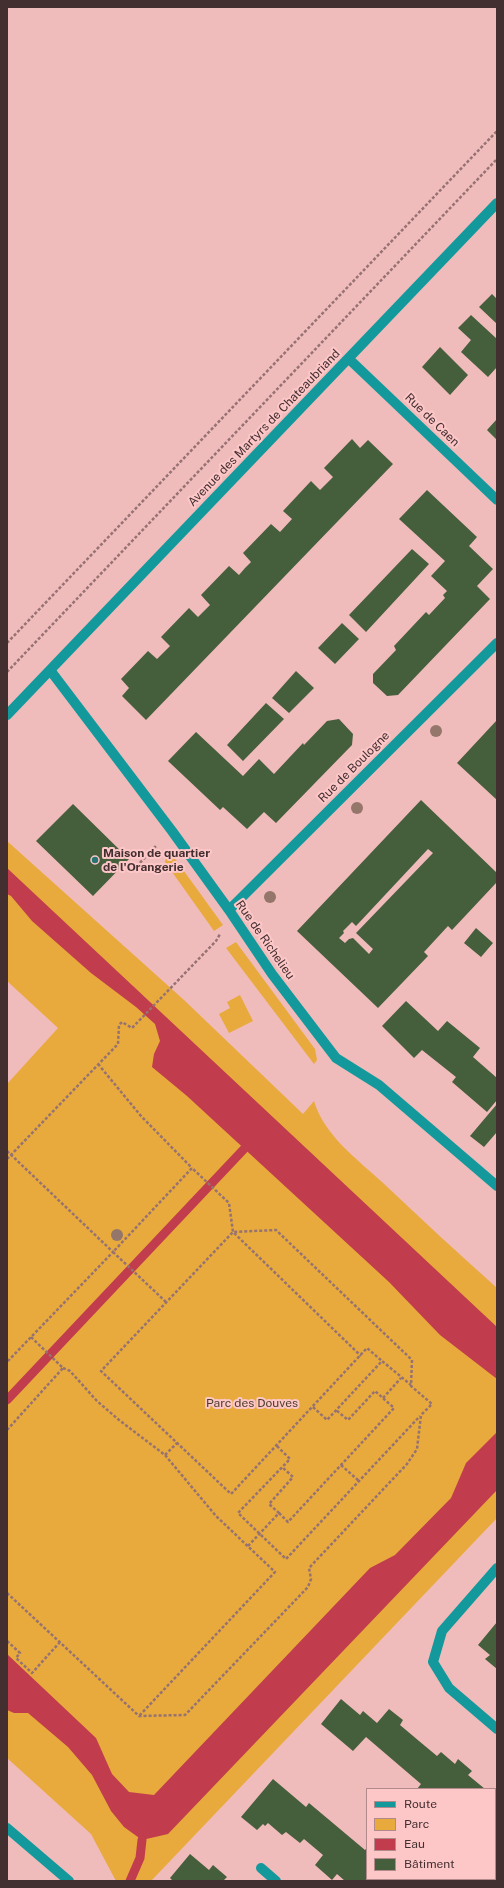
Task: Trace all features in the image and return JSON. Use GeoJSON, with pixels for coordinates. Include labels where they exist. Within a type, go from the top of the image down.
{"type":"FeatureCollection","features":[{"type":"Feature","properties":{"kind":"street","name":"Avenue des Martyrs de Chateaubriand"},"geometry":{"type":"LineString","coordinates":[[7,715],[497,203]]}},
{"type":"Feature","properties":{"kind":"street","name":"Rue de Caen"},"geometry":{"type":"LineString","coordinates":[[349,359],[497,500]]}},
{"type":"Feature","properties":{"kind":"street","name":"Rue de Boulogne"},"geometry":{"type":"LineString","coordinates":[[229,910],[497,644]]}},
{"type":"Feature","properties":{"kind":"street","name":"Rue de Richelieu"},"geometry":{"type":"LineString","coordinates":[[50,670],[168,825],[229,910],[272,974],[336,1058],[379,1085],[497,1186]]}},
{"type":"Feature","properties":{"kind":"street"},"geometry":{"type":"LineString","coordinates":[[497,1568],[442,1631],[433,1662],[449,1688],[497,1729]]}},
{"type":"Feature","properties":{"kind":"street"},"geometry":{"type":"LineString","coordinates":[[7,1828],[69,1881]]}},
{"type":"Feature","properties":{"kind":"street"},"geometry":{"type":"LineString","coordinates":[[260,1868],[276,1881]]}},
{"type":"Feature","properties":{"kind":"path"},"geometry":{"type":"LineString","coordinates":[[7,643],[497,131]]}},
{"type":"Feature","properties":{"kind":"path"},"geometry":{"type":"LineString","coordinates":[[7,672],[497,159]]}},
{"type":"Feature","properties":{"kind":"path"},"geometry":{"type":"LineString","coordinates":[[133,870],[155,849]]}},
{"type":"Feature","properties":{"kind":"path"},"geometry":{"type":"LineString","coordinates":[[7,1159],[118,1044],[119,1025],[122,1022],[132,1028],[216,941],[222,932]]}},
{"type":"Feature","properties":{"kind":"path"},"geometry":{"type":"LineString","coordinates":[[98,1064],[141,1116],[229,1203],[233,1232],[361,1356]]}},
{"type":"Feature","properties":{"kind":"path"},"geometry":{"type":"LineString","coordinates":[[7,1151],[166,1302]]}},
{"type":"Feature","properties":{"kind":"path"},"geometry":{"type":"LineString","coordinates":[[7,1362],[192,1168]]}},
{"type":"Feature","properties":{"kind":"path"},"geometry":{"type":"LineString","coordinates":[[277,1446],[290,1459],[238,1513],[286,1559],[432,1404],[411,1386],[402,1378],[382,1361],[368,1348],[231,1494],[101,1371],[233,1232],[276,1230],[412,1360],[411,1386]]}},
{"type":"Feature","properties":{"kind":"path"},"geometry":{"type":"LineString","coordinates":[[30,1337],[63,1368],[70,1371],[97,1401],[165,1455],[216,1516],[275,1572],[139,1716]]}},
{"type":"Feature","properties":{"kind":"path"},"geometry":{"type":"LineString","coordinates":[[312,1407],[327,1420],[382,1361]]}},
{"type":"Feature","properties":{"kind":"path"},"geometry":{"type":"LineString","coordinates":[[7,1430],[63,1368]]}},
{"type":"Feature","properties":{"kind":"path"},"geometry":{"type":"LineString","coordinates":[[383,1398],[402,1378]]}},
{"type":"Feature","properties":{"kind":"path"},"geometry":{"type":"LineString","coordinates":[[282,1467],[293,1477],[269,1504],[288,1522],[394,1408],[375,1391],[348,1420],[336,1410]]}},
{"type":"Feature","properties":{"kind":"path"},"geometry":{"type":"LineString","coordinates":[[7,1593],[139,1716],[185,1715],[308,1587],[311,1579],[309,1568],[407,1464],[417,1449],[421,1415]]}},
{"type":"Feature","properties":{"kind":"path"},"geometry":{"type":"LineString","coordinates":[[165,1455],[177,1443]]}},
{"type":"Feature","properties":{"kind":"path"},"geometry":{"type":"LineString","coordinates":[[341,1466],[359,1481]]}},
{"type":"Feature","properties":{"kind":"path"},"geometry":{"type":"LineString","coordinates":[[248,1546],[279,1513]]}},
{"type":"Feature","properties":{"kind":"path"},"geometry":{"type":"LineString","coordinates":[[7,1641],[20,1653],[16,1658],[32,1673],[60,1642]]}},
{"type":"Feature","properties":{"kind":"green space","name":"Parc des Douves"},"geometry":{"type":"Polygon","coordinates":[[[7,841],[184,1000],[303,1114],[314,1101],[325,1125],[342,1146],[497,1288],[497,1518],[151,1881],[116,1881],[91,1834],[7,1758],[7,1084],[58,1028],[7,981],[7,841]]]}},
{"type":"Feature","properties":{"kind":"green space"},"geometry":{"type":"Polygon","coordinates":[[[168,849],[223,925],[214,931],[165,862],[168,849]]]}},
{"type":"Feature","properties":{"kind":"green space"},"geometry":{"type":"Polygon","coordinates":[[[236,942],[315,1049],[317,1060],[314,1064],[226,948],[236,942]]]}},
{"type":"Feature","properties":{"kind":"green space"},"geometry":{"type":"Polygon","coordinates":[[[240,995],[253,1021],[229,1033],[219,1014],[230,1008],[227,1002],[240,995]]]}},
{"type":"Feature","properties":{"kind":"water"},"geometry":{"type":"Polygon","coordinates":[[[7,868],[497,1327],[497,1379],[440,1335],[389,1282],[187,1096],[152,1067],[154,1054],[160,1041],[155,1024],[136,1007],[91,973],[32,921],[11,896],[7,894],[7,868]]]}},
{"type":"Feature","properties":{"kind":"water"},"geometry":{"type":"Polygon","coordinates":[[[497,1432],[497,1490],[168,1834],[142,1840],[124,1827],[111,1811],[92,1775],[68,1747],[28,1713],[14,1713],[7,1710],[7,1654],[96,1738],[112,1774],[129,1792],[154,1795],[370,1568],[395,1555],[451,1498],[466,1463],[497,1432]]]}},
{"type":"Feature","properties":{"kind":"building"},"geometry":{"type":"Polygon","coordinates":[[[492,294],[497,299],[497,324],[479,307],[492,294]]]}},
{"type":"Feature","properties":{"kind":"building"},"geometry":{"type":"Polygon","coordinates":[[[471,315],[497,339],[497,367],[488,377],[461,352],[471,340],[458,328],[471,315]]]}},
{"type":"Feature","properties":{"kind":"building"},"geometry":{"type":"Polygon","coordinates":[[[440,347],[468,375],[450,395],[422,367],[440,347]]]}},
{"type":"Feature","properties":{"kind":"building"},"geometry":{"type":"Polygon","coordinates":[[[497,419],[497,440],[487,430],[497,419]]]}},
{"type":"Feature","properties":{"kind":"building"},"geometry":{"type":"Polygon","coordinates":[[[352,439],[360,448],[368,440],[393,464],[146,720],[122,696],[129,688],[121,679],[148,651],[157,659],[170,646],[161,637],[189,608],[198,617],[210,605],[201,595],[229,566],[239,575],[251,562],[243,553],[271,524],[280,532],[292,519],[283,511],[311,481],[320,490],[333,477],[324,468],[352,439]]]}},
{"type":"Feature","properties":{"kind":"building"},"geometry":{"type":"Polygon","coordinates":[[[427,490],[477,537],[469,546],[493,569],[477,586],[490,599],[398,695],[387,696],[373,683],[373,674],[396,650],[394,646],[426,612],[429,615],[445,598],[443,595],[447,591],[431,576],[445,561],[399,519],[427,490]]]}},
{"type":"Feature","properties":{"kind":"building"},"geometry":{"type":"Polygon","coordinates":[[[412,549],[429,564],[366,632],[349,615],[412,549]]]}},
{"type":"Feature","properties":{"kind":"building"},"geometry":{"type":"Polygon","coordinates":[[[342,623],[359,639],[335,664],[318,648],[342,623]]]}},
{"type":"Feature","properties":{"kind":"building"},"geometry":{"type":"Polygon","coordinates":[[[296,671],[314,688],[289,713],[272,698],[296,671]]]}},
{"type":"Feature","properties":{"kind":"building"},"geometry":{"type":"Polygon","coordinates":[[[266,703],[284,719],[243,761],[227,745],[266,703]]]}},
{"type":"Feature","properties":{"kind":"building"},"geometry":{"type":"Polygon","coordinates":[[[339,719],[353,734],[352,745],[276,823],[264,812],[247,829],[223,807],[220,810],[168,761],[196,732],[243,776],[259,759],[274,774],[303,743],[304,745],[327,721],[339,719]]]}},
{"type":"Feature","properties":{"kind":"building"},"geometry":{"type":"Polygon","coordinates":[[[497,720],[497,800],[457,763],[497,720]]]}},
{"type":"Feature","properties":{"kind":"building"},"geometry":{"type":"Polygon","coordinates":[[[421,800],[497,873],[497,882],[452,930],[448,926],[424,952],[428,956],[378,1008],[297,931],[421,800]],[[428,849],[356,926],[352,922],[343,931],[344,933],[339,938],[345,943],[349,939],[353,938],[369,954],[373,949],[356,933],[433,853],[428,849]]]}},
{"type":"Feature","properties":{"kind":"building"},"geometry":{"type":"Polygon","coordinates":[[[73,804],[129,859],[93,896],[36,841],[73,804]]]}},
{"type":"Feature","properties":{"kind":"building"},"geometry":{"type":"Polygon","coordinates":[[[476,928],[493,943],[481,957],[464,943],[476,928]]]}},
{"type":"Feature","properties":{"kind":"building"},"geometry":{"type":"Polygon","coordinates":[[[406,1001],[438,1031],[447,1021],[480,1048],[473,1057],[497,1078],[497,1100],[487,1112],[452,1082],[456,1077],[422,1050],[414,1058],[382,1026],[406,1001]]]}},
{"type":"Feature","properties":{"kind":"building"},"geometry":{"type":"Polygon","coordinates":[[[497,1104],[497,1132],[484,1147],[470,1136],[497,1104]]]}},
{"type":"Feature","properties":{"kind":"building"},"geometry":{"type":"Polygon","coordinates":[[[497,1622],[497,1669],[485,1659],[490,1655],[478,1645],[497,1622]]]}},
{"type":"Feature","properties":{"kind":"building"},"geometry":{"type":"Polygon","coordinates":[[[341,1699],[360,1715],[363,1711],[377,1723],[389,1709],[403,1720],[400,1725],[437,1756],[441,1752],[455,1764],[458,1759],[472,1771],[468,1775],[484,1788],[418,1788],[421,1784],[366,1737],[353,1751],[321,1724],[341,1699]]]}},
{"type":"Feature","properties":{"kind":"building"},"geometry":{"type":"Polygon","coordinates":[[[273,1779],[306,1807],[309,1803],[365,1850],[366,1849],[366,1880],[393,1881],[345,1881],[337,1874],[332,1880],[315,1865],[323,1855],[304,1839],[300,1843],[286,1832],[282,1835],[268,1823],[265,1826],[263,1824],[257,1830],[241,1817],[273,1779]]]}},
{"type":"Feature","properties":{"kind":"building"},"geometry":{"type":"Polygon","coordinates":[[[496,1798],[497,1799],[496,1840],[496,1798]]]}},
{"type":"Feature","properties":{"kind":"building"},"geometry":{"type":"Polygon","coordinates":[[[190,1854],[209,1870],[213,1865],[227,1877],[223,1881],[173,1881],[170,1878],[190,1854]]]}},
{"type":"Feature","properties":{"kind":"waterway"},"geometry":{"type":"LineString","coordinates":[[7,1400],[244,1149]]}},
{"type":"Feature","properties":{"kind":"waterway"},"geometry":{"type":"LineString","coordinates":[[130,1881],[140,1858],[142,1840]]}},
{"type":"Feature","properties":{"kind":"place","name":"Maison de quartier de l'Orangerie"},"geometry":{"type":"Point","coordinates":[95,860]}}]}
